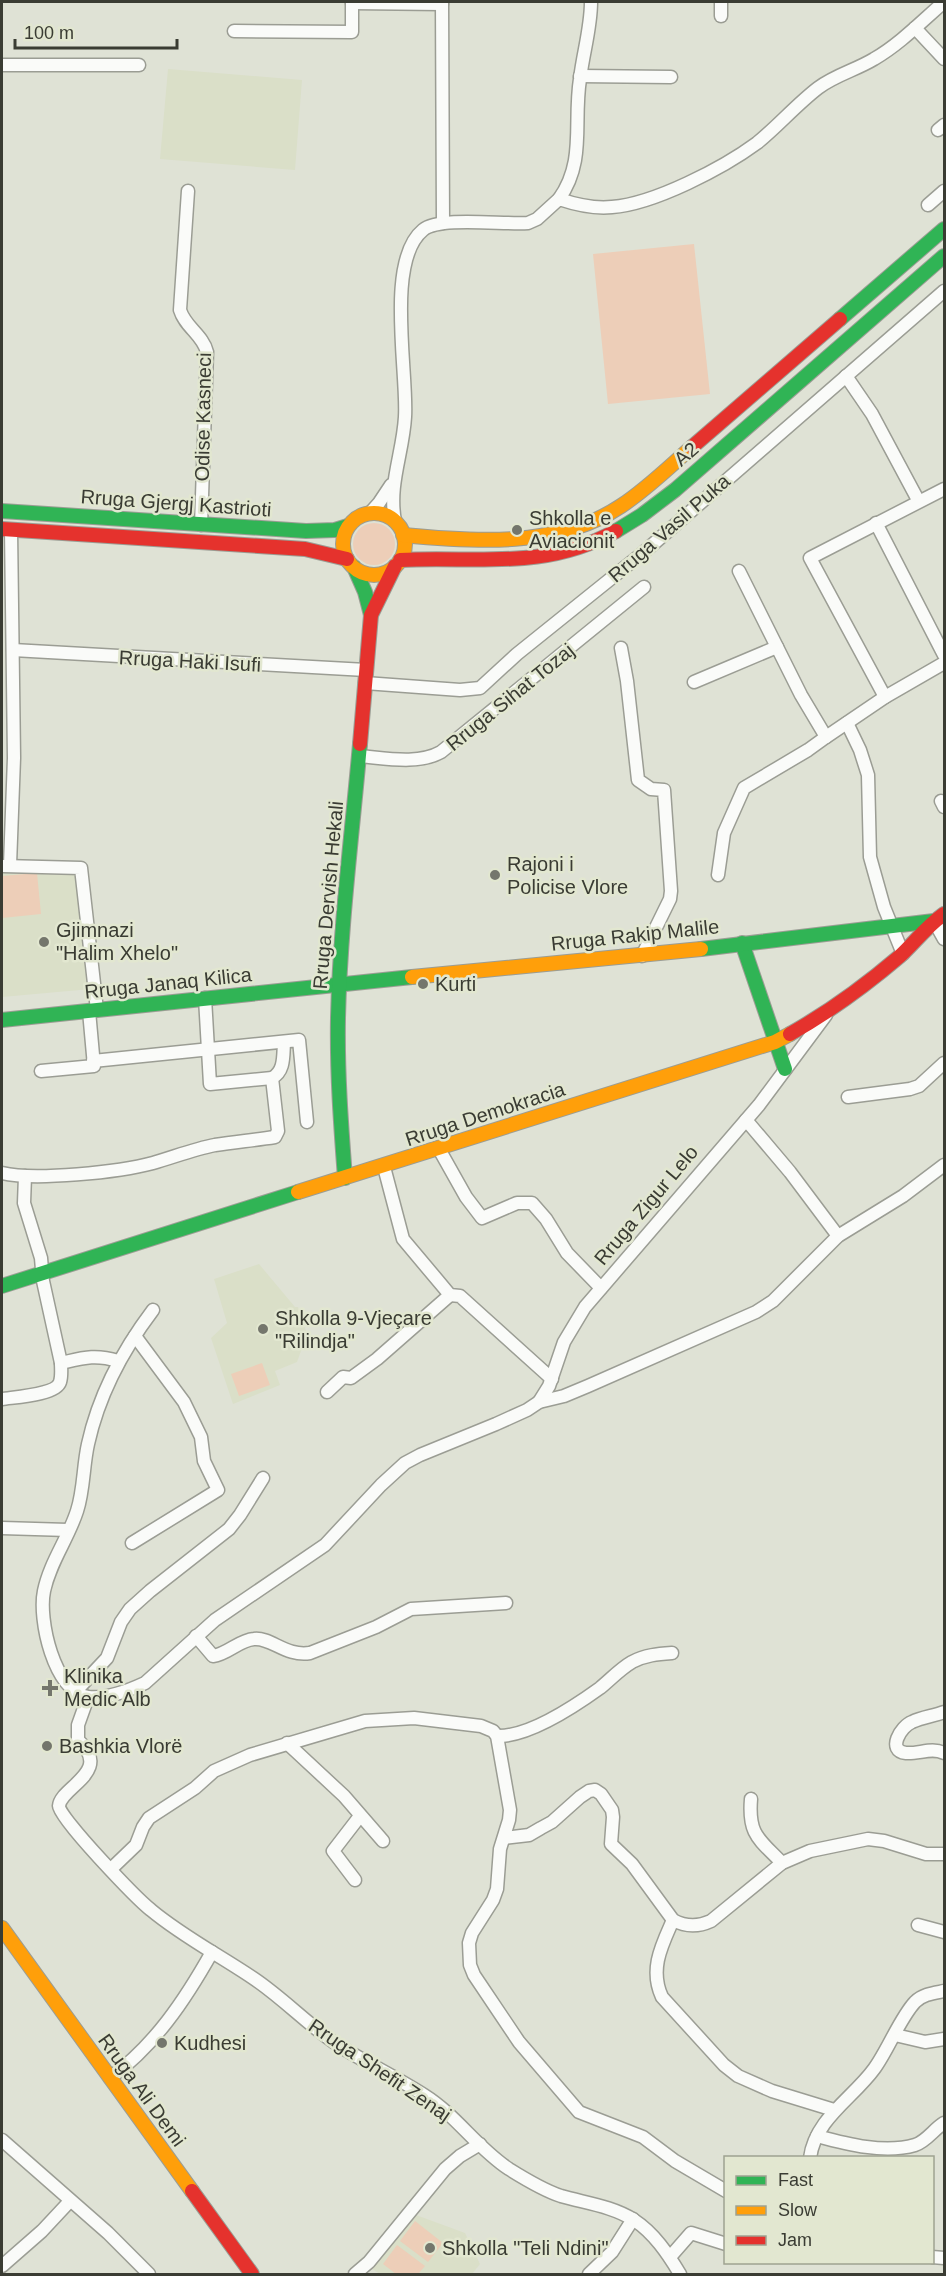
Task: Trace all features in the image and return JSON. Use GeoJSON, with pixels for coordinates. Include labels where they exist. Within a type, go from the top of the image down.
{"type":"FeatureCollection","features":[{"type":"Feature","properties":{"kind":"main road","name":"A2"},"geometry":{"type":"LineString","coordinates":[[403,535],[527,539],[570,529],[619,508],[945,229]]}},
{"type":"Feature","properties":{"kind":"main road","name":"A2"},"geometry":{"type":"LineString","coordinates":[[398,563],[511,560],[549,556],[576,549],[628,525],[675,490],[945,255]]}},
{"type":"Feature","properties":{"kind":"main road","name":"Rruga Gjergj Kastrioti"},"geometry":{"type":"LineString","coordinates":[[2,511],[306,531],[335,530],[348,526]]}},
{"type":"Feature","properties":{"kind":"main road"},"geometry":{"type":"LineString","coordinates":[[370,513],[386,515],[395,521],[403,535],[404,548],[398,563],[375,575],[367,574],[350,563],[343,542],[348,526],[358,517],[370,513]]}},
{"type":"Feature","properties":{"kind":"main road","name":"Rruga Gjergj Kastrioti"},"geometry":{"type":"LineString","coordinates":[[6,530],[305,549],[350,563]]}},
{"type":"Feature","properties":{"kind":"main road","name":"Rruga Dervish Hekali"},"geometry":{"type":"LineString","coordinates":[[345,1178],[337,1061],[339,984],[371,615],[365,592],[350,563]]}},
{"type":"Feature","properties":{"kind":"main road","name":"Rruga Dervish Hekali"},"geometry":{"type":"LineString","coordinates":[[371,615],[398,563]]}},
{"type":"Feature","properties":{"kind":"main road","name":"Rruga Rakip Malile"},"geometry":{"type":"LineString","coordinates":[[339,984],[642,956],[891,926],[939,917]]}},
{"type":"Feature","properties":{"kind":"main road","name":"Rruga Demokracia"},"geometry":{"type":"LineString","coordinates":[[2,1286],[775,1042],[831,1009],[903,954],[939,917]]}},
{"type":"Feature","properties":{"kind":"main road"},"geometry":{"type":"LineString","coordinates":[[742,943],[785,1069]]}},
{"type":"Feature","properties":{"kind":"main road","name":"Rruga Janaq Kilica"},"geometry":{"type":"LineString","coordinates":[[2,1020],[339,984]]}},
{"type":"Feature","properties":{"kind":"main road","name":"Rruga Ali Demi"},"geometry":{"type":"LineString","coordinates":[[2,1928],[252,2274]]}},
{"type":"Feature","properties":{"kind":"street"},"geometry":{"type":"LineString","coordinates":[[234,31],[352,32],[352,2],[442,3],[443,223]]}},
{"type":"Feature","properties":{"kind":"street"},"geometry":{"type":"LineString","coordinates":[[395,521],[392,496],[405,420],[406,398],[400,324],[404,275],[409,254],[424,229],[443,223],[528,223],[537,219],[559,199],[572,177],[576,164],[578,147],[576,116],[580,76],[589,33],[591,2]]}},
{"type":"Feature","properties":{"kind":"street"},"geometry":{"type":"LineString","coordinates":[[721,2],[721,16]]}},
{"type":"Feature","properties":{"kind":"street"},"geometry":{"type":"LineString","coordinates":[[559,199],[592,207],[633,204],[711,171],[757,143],[817,88],[874,59],[915,28],[944,2]]}},
{"type":"Feature","properties":{"kind":"street"},"geometry":{"type":"LineString","coordinates":[[915,28],[945,59]]}},
{"type":"Feature","properties":{"kind":"street"},"geometry":{"type":"LineString","coordinates":[[2,65],[139,65]]}},
{"type":"Feature","properties":{"kind":"street"},"geometry":{"type":"LineString","coordinates":[[580,76],[672,77]]}},
{"type":"Feature","properties":{"kind":"street","name":"Odise Kasneci"},"geometry":{"type":"LineString","coordinates":[[188,191],[180,310],[186,323],[205,345],[207,352],[201,525]]}},
{"type":"Feature","properties":{"kind":"street"},"geometry":{"type":"LineString","coordinates":[[928,205],[945,191]]}},
{"type":"Feature","properties":{"kind":"street","name":"Rruga Vasil Puka"},"geometry":{"type":"LineString","coordinates":[[366,676],[460,690],[480,688],[517,654],[850,381],[945,291]]}},
{"type":"Feature","properties":{"kind":"street"},"geometry":{"type":"LineString","coordinates":[[850,381],[918,501]]}},
{"type":"Feature","properties":{"kind":"street"},"geometry":{"type":"LineString","coordinates":[[370,513],[394,478]]}},
{"type":"Feature","properties":{"kind":"street"},"geometry":{"type":"LineString","coordinates":[[885,697],[810,558],[945,489]]}},
{"type":"Feature","properties":{"kind":"street"},"geometry":{"type":"LineString","coordinates":[[876,523],[945,655]]}},
{"type":"Feature","properties":{"kind":"street"},"geometry":{"type":"LineString","coordinates":[[6,530],[7,624],[13,650],[6,866],[81,868],[93,1010],[94,1066],[41,1071]]}},
{"type":"Feature","properties":{"kind":"street"},"geometry":{"type":"LineString","coordinates":[[739,571],[809,711],[826,736]]}},
{"type":"Feature","properties":{"kind":"street","name":"Rruga Sihat Tozaj"},"geometry":{"type":"LineString","coordinates":[[359,756],[420,759],[431,758],[441,753],[644,587]]}},
{"type":"Feature","properties":{"kind":"street"},"geometry":{"type":"LineString","coordinates":[[694,682],[777,647]]}},
{"type":"Feature","properties":{"kind":"street"},"geometry":{"type":"LineString","coordinates":[[621,648],[629,698],[636,774],[642,785],[651,789],[664,790],[669,852],[670,899],[642,956]]}},
{"type":"Feature","properties":{"kind":"street","name":"Rruga Haki Isufi"},"geometry":{"type":"LineString","coordinates":[[13,650],[366,676]]}},
{"type":"Feature","properties":{"kind":"street"},"geometry":{"type":"LineString","coordinates":[[718,874],[724,833],[744,788],[808,750],[885,697],[945,663]]}},
{"type":"Feature","properties":{"kind":"street"},"geometry":{"type":"LineString","coordinates":[[847,723],[860,750],[868,775],[870,857],[891,926],[903,954]]}},
{"type":"Feature","properties":{"kind":"street"},"geometry":{"type":"LineString","coordinates":[[939,917],[945,939]]}},
{"type":"Feature","properties":{"kind":"street"},"geometry":{"type":"LineString","coordinates":[[205,998],[210,1084],[272,1078],[281,1070],[285,1042]]}},
{"type":"Feature","properties":{"kind":"street","name":"Rruga Zigur Lelo"},"geometry":{"type":"LineString","coordinates":[[539,1402],[545,1395],[564,1342],[574,1323],[601,1288],[746,1120],[831,1009]]}},
{"type":"Feature","properties":{"kind":"street"},"geometry":{"type":"LineString","coordinates":[[93,1061],[299,1040],[308,1122]]}},
{"type":"Feature","properties":{"kind":"street"},"geometry":{"type":"LineString","coordinates":[[848,1096],[919,1086],[945,1063]]}},
{"type":"Feature","properties":{"kind":"street"},"geometry":{"type":"LineString","coordinates":[[2,1173],[25,1176],[126,1168],[215,1145],[275,1137],[278,1131],[272,1078]]}},
{"type":"Feature","properties":{"kind":"street"},"geometry":{"type":"LineString","coordinates":[[746,1120],[790,1172],[838,1236]]}},
{"type":"Feature","properties":{"kind":"street"},"geometry":{"type":"LineString","coordinates":[[439,1149],[466,1197],[482,1218],[517,1203],[532,1203],[546,1219],[567,1253],[601,1288]]}},
{"type":"Feature","properties":{"kind":"street"},"geometry":{"type":"LineString","coordinates":[[153,1310],[118,1362],[97,1409],[83,1468],[77,1512],[55,1558],[44,1591],[43,1622],[48,1642],[57,1666],[67,1683],[82,1694],[104,1696],[145,1683],[196,1636],[234,1606],[326,1545],[381,1485],[405,1463],[507,1419],[539,1402],[564,1396],[756,1312],[773,1300],[838,1236],[903,1196],[945,1165]]}},
{"type":"Feature","properties":{"kind":"street"},"geometry":{"type":"LineString","coordinates":[[384,1167],[403,1239],[450,1295],[460,1296],[552,1379]]}},
{"type":"Feature","properties":{"kind":"street"},"geometry":{"type":"LineString","coordinates":[[2,1399],[36,1394],[58,1386],[60,1382],[61,1362],[45,1292],[41,1258],[24,1203],[25,1176]]}},
{"type":"Feature","properties":{"kind":"street"},"geometry":{"type":"LineString","coordinates":[[327,1392],[343,1377],[351,1378],[378,1359],[450,1295]]}},
{"type":"Feature","properties":{"kind":"street"},"geometry":{"type":"LineString","coordinates":[[132,1543],[218,1490],[204,1461],[201,1437],[184,1402],[135,1336]]}},
{"type":"Feature","properties":{"kind":"street"},"geometry":{"type":"LineString","coordinates":[[61,1362],[88,1356],[102,1356],[118,1362]]}},
{"type":"Feature","properties":{"kind":"street"},"geometry":{"type":"LineString","coordinates":[[82,1694],[107,1658],[122,1622],[130,1610],[150,1591],[229,1529],[263,1478]]}},
{"type":"Feature","properties":{"kind":"street"},"geometry":{"type":"LineString","coordinates":[[2,1528],[68,1530]]}},
{"type":"Feature","properties":{"kind":"street"},"geometry":{"type":"LineString","coordinates":[[196,1636],[213,1656],[252,1639],[260,1639],[293,1653],[310,1653],[411,1609],[506,1603]]}},
{"type":"Feature","properties":{"kind":"street"},"geometry":{"type":"LineString","coordinates":[[497,1736],[513,1734],[544,1722],[590,1695],[633,1661],[646,1656],[672,1653]]}},
{"type":"Feature","properties":{"kind":"street","name":"Rruga Shefit Zenaj"},"geometry":{"type":"LineString","coordinates":[[82,1694],[78,1740],[88,1748],[90,1763],[82,1779],[61,1801],[59,1807],[64,1818],[149,1909],[256,1980],[338,2045],[434,2102],[494,2158],[540,2187],[633,2219],[670,2257],[680,2274]]}},
{"type":"Feature","properties":{"kind":"street"},"geometry":{"type":"LineString","coordinates":[[945,1712],[911,1722],[899,1732],[896,1743],[897,1748],[904,1752],[937,1750],[945,1754]]}},
{"type":"Feature","properties":{"kind":"street"},"geometry":{"type":"LineString","coordinates":[[111,1869],[136,1845],[149,1818],[195,1788],[214,1771],[250,1755],[365,1721],[414,1718],[489,1728],[497,1736],[510,1810],[500,1849],[497,1889],[493,1900],[472,1933],[469,1943],[470,1965],[519,2042],[579,2112],[643,2137],[675,2161],[724,2190]]}},
{"type":"Feature","properties":{"kind":"street"},"geometry":{"type":"LineString","coordinates":[[287,1743],[344,1796],[383,1841]]}},
{"type":"Feature","properties":{"kind":"street"},"geometry":{"type":"LineString","coordinates":[[504,1838],[529,1835],[552,1822],[580,1797],[595,1790],[602,1794],[612,1810],[611,1844],[632,1864],[673,1920],[691,1926],[711,1921],[782,1863],[810,1851],[868,1839],[884,1841],[926,1854],[945,1854]]}},
{"type":"Feature","properties":{"kind":"street"},"geometry":{"type":"LineString","coordinates":[[751,1798],[752,1830],[755,1836],[782,1863]]}},
{"type":"Feature","properties":{"kind":"street"},"geometry":{"type":"LineString","coordinates":[[355,1880],[333,1851],[360,1816]]}},
{"type":"Feature","properties":{"kind":"street"},"geometry":{"type":"LineString","coordinates":[[673,1920],[657,1960],[655,1974],[662,1996],[724,2065],[738,2076],[772,2091],[834,2110]]}},
{"type":"Feature","properties":{"kind":"street"},"geometry":{"type":"LineString","coordinates":[[918,1925],[945,1932]]}},
{"type":"Feature","properties":{"kind":"street"},"geometry":{"type":"LineString","coordinates":[[110,2078],[166,2024],[212,1952]]}},
{"type":"Feature","properties":{"kind":"street"},"geometry":{"type":"LineString","coordinates":[[810,2156],[817,2136],[834,2110],[872,2072],[915,2002],[931,1993],[945,1991]]}},
{"type":"Feature","properties":{"kind":"street"},"geometry":{"type":"LineString","coordinates":[[895,2035],[925,2042],[945,2039]]}},
{"type":"Feature","properties":{"kind":"street"},"geometry":{"type":"LineString","coordinates":[[817,2136],[865,2146],[908,2146],[922,2142],[945,2123]]}},
{"type":"Feature","properties":{"kind":"street"},"geometry":{"type":"LineString","coordinates":[[2,2140],[108,2233],[149,2274]]}},
{"type":"Feature","properties":{"kind":"street"},"geometry":{"type":"LineString","coordinates":[[355,2274],[380,2248],[445,2169],[460,2156],[480,2144]]}},
{"type":"Feature","properties":{"kind":"street"},"geometry":{"type":"LineString","coordinates":[[2,2266],[42,2231],[70,2201]]}},
{"type":"Feature","properties":{"kind":"street"},"geometry":{"type":"LineString","coordinates":[[589,2274],[612,2252],[633,2219]]}},
{"type":"Feature","properties":{"kind":"street"},"geometry":{"type":"LineString","coordinates":[[670,2257],[691,2233],[724,2243]]}},
{"type":"Feature","properties":{"kind":"shaded area"},"geometry":{"type":"Polygon","coordinates":[[[168,69],[302,80],[295,170],[160,159],[168,69]]]}},
{"type":"Feature","properties":{"kind":"shaded area"},"geometry":{"type":"Polygon","coordinates":[[[694,244],[710,394],[608,404],[593,254],[694,244]]]}},
{"type":"Feature","properties":{"kind":"shaded area"},"geometry":{"type":"Polygon","coordinates":[[[374,523],[389,529],[395,544],[389,559],[374,565],[359,559],[353,544],[359,529],[374,523]]]}},
{"type":"Feature","properties":{"kind":"shaded area","name":"Gjimnazi \"Halim Xhelo\""},"geometry":{"type":"Polygon","coordinates":[[[2,871],[76,874],[91,989],[2,997],[2,871]]]}},
{"type":"Feature","properties":{"kind":"shaded area"},"geometry":{"type":"Polygon","coordinates":[[[37,873],[41,914],[2,918],[2,876],[37,873]]]}},
{"type":"Feature","properties":{"kind":"shaded area","name":"Shkolla 9-Vjeçare \"Rilindja\""},"geometry":{"type":"Polygon","coordinates":[[[259,1264],[295,1307],[298,1307],[307,1334],[297,1362],[275,1371],[280,1385],[233,1404],[211,1338],[227,1323],[214,1279],[259,1264]]]}},
{"type":"Feature","properties":{"kind":"shaded area"},"geometry":{"type":"Polygon","coordinates":[[[262,1363],[270,1385],[239,1396],[231,1374],[262,1363]]]}},
{"type":"Feature","properties":{"kind":"shaded area","name":"Shkolla \"Teli Ndini\""},"geometry":{"type":"Polygon","coordinates":[[[416,2215],[465,2233],[480,2264],[472,2274],[380,2274],[371,2268],[416,2215]]]}},
{"type":"Feature","properties":{"kind":"shaded area"},"geometry":{"type":"Polygon","coordinates":[[[415,2221],[443,2243],[428,2262],[400,2241],[415,2221]]]}},
{"type":"Feature","properties":{"kind":"shaded area"},"geometry":{"type":"Polygon","coordinates":[[[397,2245],[425,2266],[418,2274],[396,2274],[383,2264],[397,2245]]]}},
{"type":"Feature","properties":{"kind":"traffic: fast"},"geometry":{"type":"LineString","coordinates":[[840,319],[944,229]]}},
{"type":"Feature","properties":{"kind":"traffic: fast"},"geometry":{"type":"LineString","coordinates":[[616,531],[675,490],[944,256]]}},
{"type":"Feature","properties":{"kind":"traffic: fast"},"geometry":{"type":"LineString","coordinates":[[2,511],[306,531],[335,530],[348,526]]}},
{"type":"Feature","properties":{"kind":"traffic: fast"},"geometry":{"type":"LineString","coordinates":[[354,567],[365,592],[371,615]]}},
{"type":"Feature","properties":{"kind":"traffic: fast"},"geometry":{"type":"LineString","coordinates":[[345,1178],[339,1078],[339,984],[360,744]]}},
{"type":"Feature","properties":{"kind":"traffic: fast"},"geometry":{"type":"LineString","coordinates":[[701,949],[934,921]]}},
{"type":"Feature","properties":{"kind":"traffic: fast"},"geometry":{"type":"LineString","coordinates":[[742,943],[785,1069]]}},
{"type":"Feature","properties":{"kind":"traffic: fast"},"geometry":{"type":"LineString","coordinates":[[2,1020],[412,977]]}},
{"type":"Feature","properties":{"kind":"traffic: fast"},"geometry":{"type":"LineString","coordinates":[[2,1286],[298,1192]]}},
{"type":"Feature","properties":{"kind":"traffic: slow"},"geometry":{"type":"LineString","coordinates":[[403,535],[459,539],[515,539],[570,529],[596,520],[621,506],[692,447]]}},
{"type":"Feature","properties":{"kind":"traffic: slow"},"geometry":{"type":"LineString","coordinates":[[374,513],[391,518],[396,522],[400,527],[405,544],[400,561],[396,566],[391,570],[374,575],[357,570],[352,566],[348,561],[343,544],[348,527],[352,522],[357,518],[374,513]]}},
{"type":"Feature","properties":{"kind":"traffic: slow"},"geometry":{"type":"LineString","coordinates":[[412,977],[701,949]]}},
{"type":"Feature","properties":{"kind":"traffic: slow"},"geometry":{"type":"LineString","coordinates":[[298,1192],[775,1042],[790,1034]]}},
{"type":"Feature","properties":{"kind":"traffic: slow"},"geometry":{"type":"LineString","coordinates":[[2,1928],[192,2191]]}},
{"type":"Feature","properties":{"kind":"traffic: jam"},"geometry":{"type":"LineString","coordinates":[[692,447],[840,319]]}},
{"type":"Feature","properties":{"kind":"traffic: jam"},"geometry":{"type":"LineString","coordinates":[[2,529],[305,549],[347,559]]}},
{"type":"Feature","properties":{"kind":"traffic: jam"},"geometry":{"type":"LineString","coordinates":[[400,560],[483,560],[536,557],[589,544],[616,531]]}},
{"type":"Feature","properties":{"kind":"traffic: jam"},"geometry":{"type":"LineString","coordinates":[[360,744],[371,615],[395,566]]}},
{"type":"Feature","properties":{"kind":"traffic: jam"},"geometry":{"type":"LineString","coordinates":[[790,1034],[805,1026],[874,977],[944,914]]}},
{"type":"Feature","properties":{"kind":"traffic: jam"},"geometry":{"type":"LineString","coordinates":[[192,2191],[252,2274]]}},
{"type":"Feature","properties":{"kind":"place","name":"Shkolla e Aviacionit"},"geometry":{"type":"Point","coordinates":[517,530]}},
{"type":"Feature","properties":{"kind":"place","name":"Rajoni i Policise Vlore"},"geometry":{"type":"Point","coordinates":[495,875]}},
{"type":"Feature","properties":{"kind":"place","name":"Gjimnazi \"Halim Xhelo\""},"geometry":{"type":"Point","coordinates":[44,942]}},
{"type":"Feature","properties":{"kind":"place","name":"Kurti"},"geometry":{"type":"Point","coordinates":[423,984]}},
{"type":"Feature","properties":{"kind":"place","name":"Shkolla 9-Vjeçare \"Rilindja\""},"geometry":{"type":"Point","coordinates":[263,1329]}},
{"type":"Feature","properties":{"kind":"place","name":"Klinika Medic Alb"},"geometry":{"type":"Point","coordinates":[50,1688]}},
{"type":"Feature","properties":{"kind":"place","name":"Bashkia Vlorë"},"geometry":{"type":"Point","coordinates":[47,1746]}},
{"type":"Feature","properties":{"kind":"place","name":"Kudhesi"},"geometry":{"type":"Point","coordinates":[162,2043]}},
{"type":"Feature","properties":{"kind":"place","name":"Shkolla \"Teli Ndini\""},"geometry":{"type":"Point","coordinates":[430,2248]}}]}
